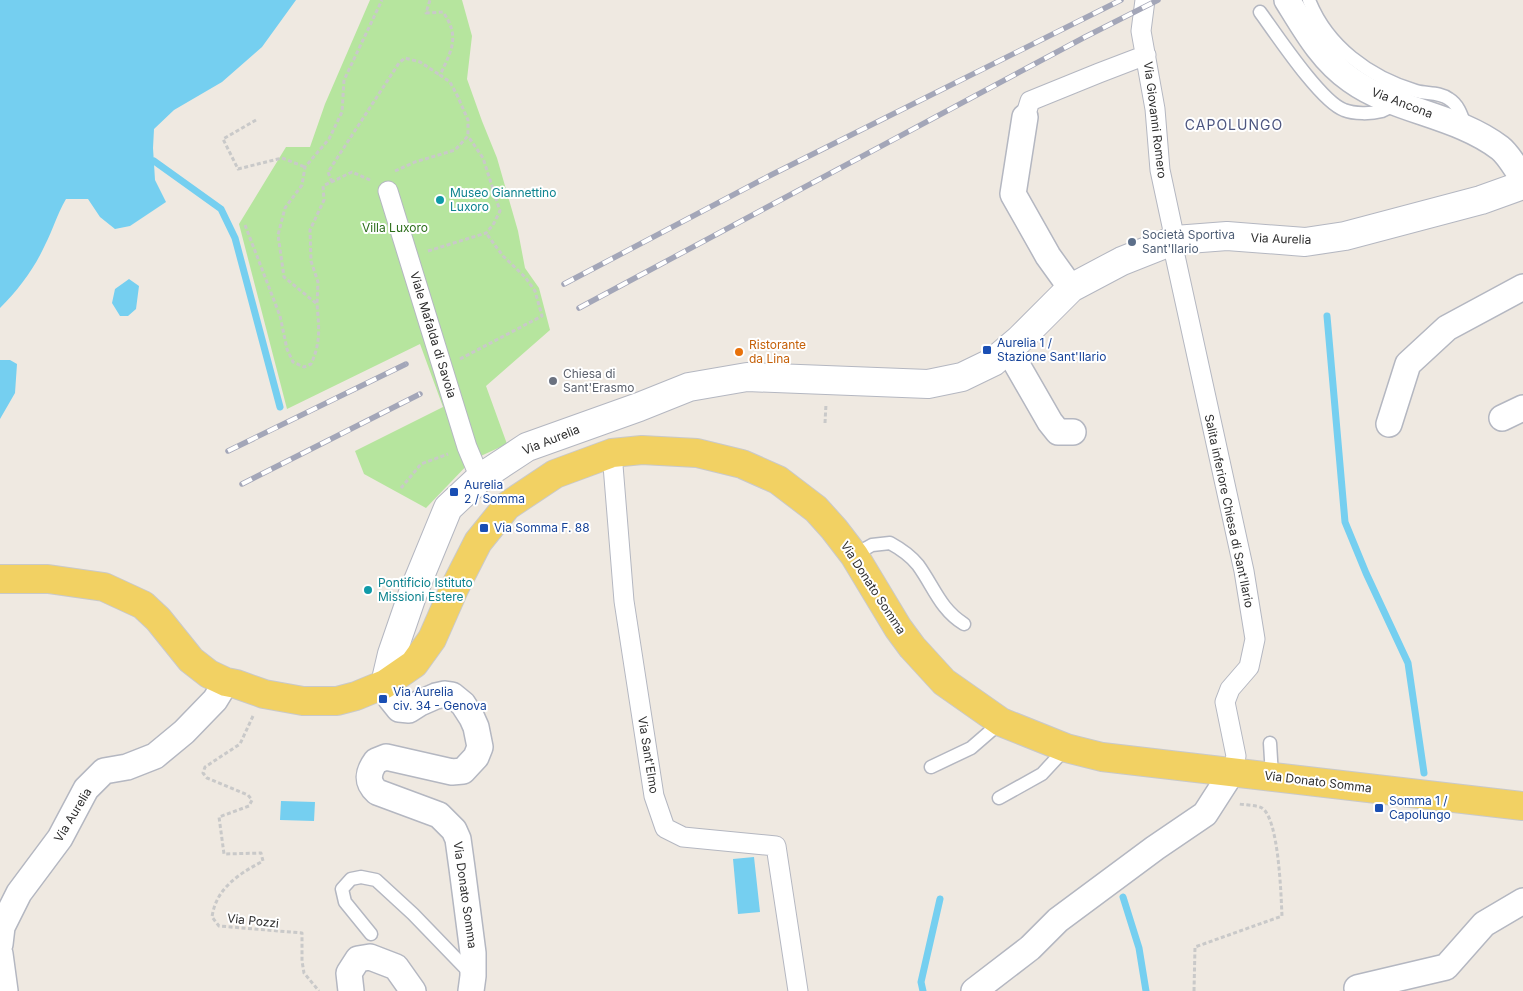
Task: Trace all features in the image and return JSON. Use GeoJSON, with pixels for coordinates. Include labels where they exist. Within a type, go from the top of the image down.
{"type":"FeatureCollection","features":[{"type":"Feature","properties":{"kind":"main road","name":"Via Donato Somma"},"geometry":{"type":"LineString","coordinates":[[385,684],[414,664],[432,639],[454,589],[478,542],[507,506],[555,474],[612,453],[642,450],[698,453],[742,464],[778,480],[816,508],[854,555],[898,628],[912,647],[944,682],[1001,722],[1066,748],[1102,758],[1523,806]]}},
{"type":"Feature","properties":{"kind":"main road"},"geometry":{"type":"LineString","coordinates":[[0,579],[48,579],[104,588],[143,605],[158,619],[191,660],[209,674],[264,694],[303,701],[337,701],[356,696],[385,684]]}},
{"type":"Feature","properties":{"kind":"street","name":"Via Giovanni Romero"},"geometry":{"type":"LineString","coordinates":[[1145,0],[1141,32],[1154,109],[1160,170],[1173,241]]}},
{"type":"Feature","properties":{"kind":"street","name":"Via Ancona"},"geometry":{"type":"LineString","coordinates":[[1286,0],[1312,41],[1335,68],[1373,93],[1466,128],[1501,149],[1523,178]]}},
{"type":"Feature","properties":{"kind":"street"},"geometry":{"type":"LineString","coordinates":[[1071,288],[1048,256],[1013,194],[1025,117],[1030,102],[1146,55]]}},
{"type":"Feature","properties":{"kind":"street","name":"Via Aurelia"},"geometry":{"type":"LineString","coordinates":[[385,684],[392,654],[413,593],[448,508],[480,478],[527,447],[639,407],[689,386],[747,377],[928,384],[962,377],[993,362],[1071,288],[1122,261],[1173,241],[1227,236],[1305,242],[1345,236],[1481,200],[1523,185]]}},
{"type":"Feature","properties":{"kind":"street","name":"Viale Mafalda di Savoia"},"geometry":{"type":"LineString","coordinates":[[388,191],[467,447],[480,478]]}},
{"type":"Feature","properties":{"kind":"street","name":"Salita inferiore Chiesa di Sant'Ilario"},"geometry":{"type":"LineString","coordinates":[[1173,241],[1244,571],[1255,639],[1249,667],[1230,689],[1225,702],[1236,756],[1232,772]]}},
{"type":"Feature","properties":{"kind":"street"},"geometry":{"type":"LineString","coordinates":[[1389,424],[1408,364],[1447,328],[1523,287]]}},
{"type":"Feature","properties":{"kind":"street"},"geometry":{"type":"LineString","coordinates":[[1008,349],[1050,422],[1058,432],[1073,432]]}},
{"type":"Feature","properties":{"kind":"street","name":"Via Sant'Elmo"},"geometry":{"type":"LineString","coordinates":[[612,453],[624,601],[654,796],[659,812],[665,828],[683,837],[776,846],[798,991]]}},
{"type":"Feature","properties":{"kind":"street","name":"Via Aurelia"},"geometry":{"type":"LineString","coordinates":[[0,944],[2,927],[19,893],[60,838],[86,789],[104,771],[127,767],[155,756],[184,732],[215,700],[235,684]]}},
{"type":"Feature","properties":{"kind":"street","name":"Via Donato Somma"},"geometry":{"type":"LineString","coordinates":[[385,684],[391,699],[399,709],[409,710],[436,696],[452,695],[463,704],[476,727],[480,747],[476,757],[463,770],[452,772],[386,757],[376,761],[369,772],[371,787],[377,792],[440,815],[454,830],[458,839],[473,953],[472,984]]}},
{"type":"Feature","properties":{"kind":"street"},"geometry":{"type":"LineString","coordinates":[[974,991],[1030,948],[1058,920],[1155,848],[1205,814],[1232,772]]}},
{"type":"Feature","properties":{"kind":"street"},"geometry":{"type":"LineString","coordinates":[[1353,990],[1446,967],[1484,924],[1523,901]]}},
{"type":"Feature","properties":{"kind":"street"},"geometry":{"type":"LineString","coordinates":[[0,954],[5,991]]}},
{"type":"Feature","properties":{"kind":"street"},"geometry":{"type":"LineString","coordinates":[[351,991],[349,973],[358,959],[370,957],[396,967],[413,991]]}},
{"type":"Feature","properties":{"kind":"lane","name":"Via Ancona"},"geometry":{"type":"LineString","coordinates":[[1309,0],[1316,17],[1333,39],[1359,64],[1383,79],[1416,91],[1447,97],[1455,104],[1466,128]]}},
{"type":"Feature","properties":{"kind":"lane"},"geometry":{"type":"LineString","coordinates":[[1260,12],[1314,84],[1343,110],[1364,113],[1383,111],[1396,103]]}},
{"type":"Feature","properties":{"kind":"lane"},"geometry":{"type":"LineString","coordinates":[[854,555],[872,545],[890,543],[906,553],[918,565],[945,609],[964,624]]}},
{"type":"Feature","properties":{"kind":"lane"},"geometry":{"type":"LineString","coordinates":[[931,767],[971,748],[1001,722]]}},
{"type":"Feature","properties":{"kind":"lane"},"geometry":{"type":"LineString","coordinates":[[1270,743],[1272,776]]}},
{"type":"Feature","properties":{"kind":"lane"},"geometry":{"type":"LineString","coordinates":[[999,798],[1042,774],[1066,748]]}},
{"type":"Feature","properties":{"kind":"lane"},"geometry":{"type":"LineString","coordinates":[[371,934],[345,902],[342,889],[351,879],[361,877],[376,880],[413,914],[472,984]]}},
{"type":"Feature","properties":{"kind":"path"},"geometry":{"type":"LineString","coordinates":[[317,304],[284,276],[278,235],[285,208],[302,185],[305,167],[329,139],[342,112],[344,80],[382,0]]}},
{"type":"Feature","properties":{"kind":"path"},"geometry":{"type":"LineString","coordinates":[[430,0],[426,13],[442,12],[451,24],[453,40],[440,75]]}},
{"type":"Feature","properties":{"kind":"path"},"geometry":{"type":"LineString","coordinates":[[332,182],[328,172],[399,63],[405,58],[420,62],[450,82],[468,120],[468,136],[483,158],[500,212],[486,233],[409,256]]}},
{"type":"Feature","properties":{"kind":"path"},"geometry":{"type":"LineString","coordinates":[[256,120],[223,139],[238,169],[282,158],[305,167]]}},
{"type":"Feature","properties":{"kind":"path"},"geometry":{"type":"LineString","coordinates":[[245,225],[280,316],[286,349],[293,362],[304,367],[311,364],[318,350],[320,334],[317,304],[318,282],[311,261],[310,230],[324,200],[324,186],[352,172],[364,176],[388,191],[391,173],[415,162],[455,150],[468,136]]}},
{"type":"Feature","properties":{"kind":"path"},"geometry":{"type":"LineString","coordinates":[[443,368],[542,316],[535,292],[526,277],[503,256],[486,233]]}},
{"type":"Feature","properties":{"kind":"path"},"geometry":{"type":"LineString","coordinates":[[401,488],[421,464],[467,447]]}},
{"type":"Feature","properties":{"kind":"path","name":"Via Pozzi"},"geometry":{"type":"LineString","coordinates":[[235,684],[252,706],[253,717],[240,744],[205,767],[203,772],[207,778],[248,795],[252,800],[250,806],[219,816],[224,854],[260,853],[263,861],[241,873],[229,884],[214,904],[212,917],[219,926],[302,933],[304,973],[319,991]]}},
{"type":"Feature","properties":{"kind":"path"},"geometry":{"type":"LineString","coordinates":[[1194,991],[1195,948],[1282,916],[1280,870],[1270,818],[1261,808],[1214,800]]}},
{"type":"Feature","properties":{"kind":"green space","name":"Villa Luxoro"},"geometry":{"type":"Polygon","coordinates":[[[370,0],[462,0],[472,36],[467,79],[497,158],[518,231],[525,268],[539,288],[550,330],[486,386],[507,444],[472,460],[426,508],[364,474],[355,451],[443,407],[420,344],[287,409],[239,224],[286,147],[310,147],[325,104],[370,0]]]}},
{"type":"Feature","properties":{"kind":"water"},"geometry":{"type":"Polygon","coordinates":[[[0,0],[296,0],[262,47],[222,82],[174,110],[154,129],[155,180],[166,202],[130,226],[115,229],[100,217],[88,199],[66,199],[36,262],[20,286],[0,308],[0,0]]]}},
{"type":"Feature","properties":{"kind":"water"},"geometry":{"type":"Polygon","coordinates":[[[129,279],[139,286],[136,309],[128,316],[120,316],[112,303],[115,289],[129,279]]]}},
{"type":"Feature","properties":{"kind":"water"},"geometry":{"type":"Polygon","coordinates":[[[0,360],[10,360],[17,364],[15,393],[0,419],[0,360]]]}},
{"type":"Feature","properties":{"kind":"water"},"geometry":{"type":"Polygon","coordinates":[[[281,801],[315,802],[314,821],[280,820],[281,801]]]}},
{"type":"Feature","properties":{"kind":"water"},"geometry":{"type":"Polygon","coordinates":[[[754,857],[760,912],[738,914],[733,859],[754,857]]]}},
{"type":"Feature","properties":{"kind":"waterway"},"geometry":{"type":"LineString","coordinates":[[154,161],[221,209],[235,238],[280,407]]}},
{"type":"Feature","properties":{"kind":"waterway"},"geometry":{"type":"LineString","coordinates":[[1327,316],[1345,522],[1366,573],[1408,663],[1424,773]]}},
{"type":"Feature","properties":{"kind":"waterway"},"geometry":{"type":"LineString","coordinates":[[1123,897],[1139,948],[1146,991]]}},
{"type":"Feature","properties":{"kind":"waterway"},"geometry":{"type":"LineString","coordinates":[[923,991],[921,982],[940,899]]}},
{"type":"Feature","properties":{"kind":"railway"},"geometry":{"type":"LineString","coordinates":[[564,284],[771,175],[1121,0]]}},
{"type":"Feature","properties":{"kind":"railway"},"geometry":{"type":"LineString","coordinates":[[579,308],[1085,37],[1158,0]]}},
{"type":"Feature","properties":{"kind":"railway"},"geometry":{"type":"LineString","coordinates":[[228,451],[406,364]]}},
{"type":"Feature","properties":{"kind":"railway"},"geometry":{"type":"LineString","coordinates":[[242,484],[420,394]]}},
{"type":"Feature","properties":{"kind":"place","name":"Museo Giannettino Luxoro"},"geometry":{"type":"Point","coordinates":[440,200]}},
{"type":"Feature","properties":{"kind":"place","name":"Società Sportiva Sant'Ilario"},"geometry":{"type":"Point","coordinates":[1132,242]}},
{"type":"Feature","properties":{"kind":"place","name":"Aurelia 1 / Stazione Sant'Ilario"},"geometry":{"type":"Point","coordinates":[987,350]}},
{"type":"Feature","properties":{"kind":"place","name":"Ristorante da Lina"},"geometry":{"type":"Point","coordinates":[739,352]}},
{"type":"Feature","properties":{"kind":"place","name":"Chiesa di Sant'Erasmo"},"geometry":{"type":"Point","coordinates":[553,381]}},
{"type":"Feature","properties":{"kind":"place","name":"Aurelia 2 / Somma"},"geometry":{"type":"Point","coordinates":[454,492]}},
{"type":"Feature","properties":{"kind":"place","name":"Via Somma F. 88"},"geometry":{"type":"Point","coordinates":[484,528]}},
{"type":"Feature","properties":{"kind":"place","name":"Pontificio Istituto Missioni Estere"},"geometry":{"type":"Point","coordinates":[368,590]}},
{"type":"Feature","properties":{"kind":"place","name":"Via Aurelia civ. 34 - Genova"},"geometry":{"type":"Point","coordinates":[383,699]}},
{"type":"Feature","properties":{"kind":"place","name":"Somma 1 / Capolungo"},"geometry":{"type":"Point","coordinates":[1379,808]}},
{"type":"Feature","properties":{"kind":"district","name":"CAPOLUNGO"},"geometry":{"type":"Point","coordinates":[1234,125]}}]}
